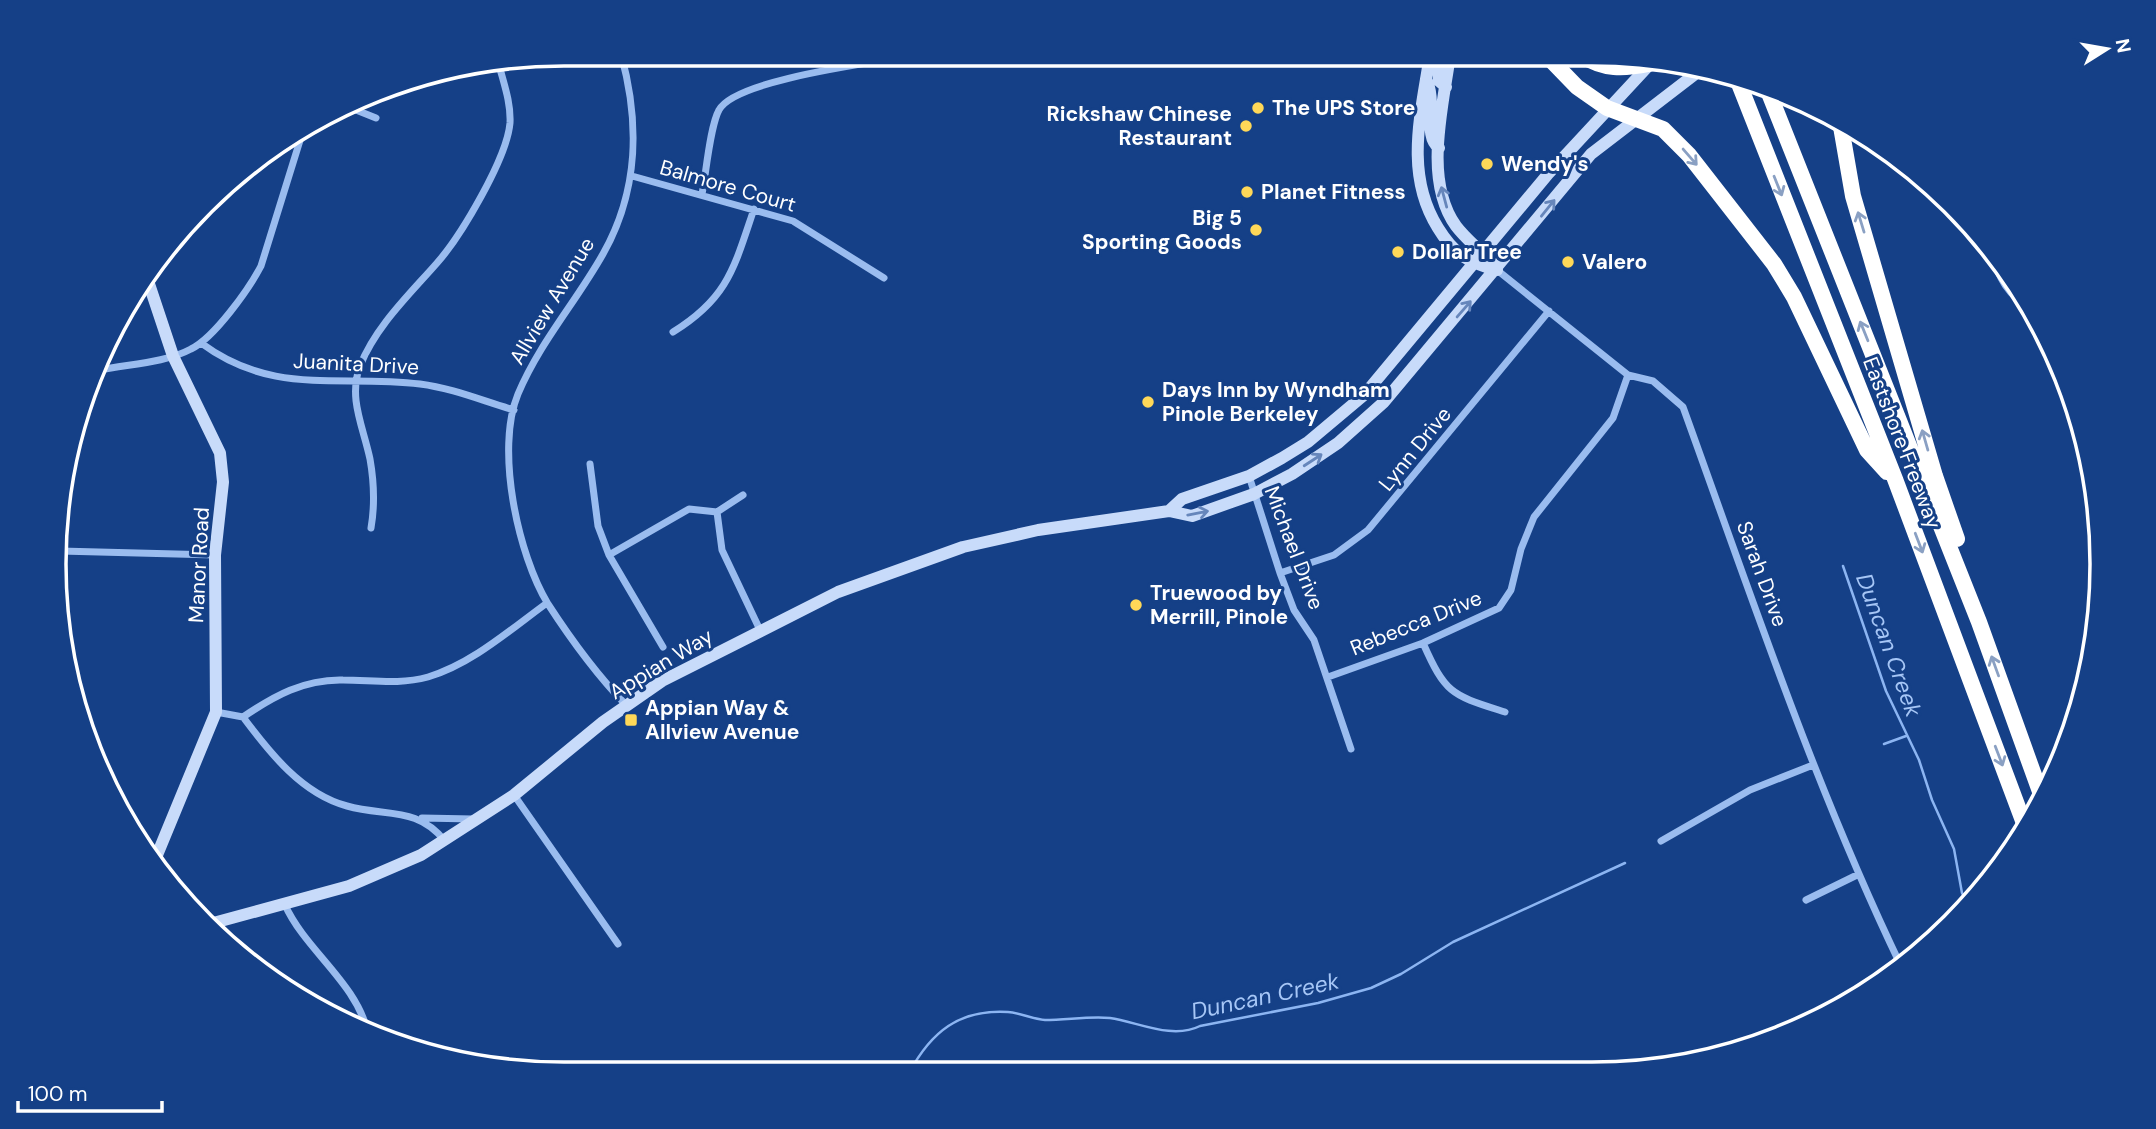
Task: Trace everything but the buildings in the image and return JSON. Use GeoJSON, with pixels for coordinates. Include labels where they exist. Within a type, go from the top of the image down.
{"type":"FeatureCollection","features":[{"type":"Feature","properties":{"kind":"highway"},"geometry":{"type":"LineString","coordinates":[[1557,66],[1577,87],[1607,108],[1663,129],[1689,155],[1774,264],[1794,297],[1867,450],[1895,479]]}},
{"type":"Feature","properties":{"kind":"highway"},"geometry":{"type":"LineString","coordinates":[[1602,67],[1626,68]]}},
{"type":"Feature","properties":{"kind":"highway"},"geometry":{"type":"LineString","coordinates":[[1730,86],[1762,147]]}},
{"type":"Feature","properties":{"kind":"highway","name":"Eastshore Freeway"},"geometry":{"type":"LineString","coordinates":[[1741,90],[1895,479],[2021,816]]}},
{"type":"Feature","properties":{"kind":"highway","name":"Eastshore Freeway"},"geometry":{"type":"LineString","coordinates":[[1772,100],[1979,622],[2038,785]]}},
{"type":"Feature","properties":{"kind":"highway"},"geometry":{"type":"LineString","coordinates":[[1842,134],[1853,196],[1935,476],[1976,589],[1979,622]]}},
{"type":"Feature","properties":{"kind":"main road"},"geometry":{"type":"LineString","coordinates":[[1428,66],[1416,146],[1422,198],[1443,236],[1472,264],[1497,270]]}},
{"type":"Feature","properties":{"kind":"main road"},"geometry":{"type":"LineString","coordinates":[[1438,66],[1439,81],[1446,87]]}},
{"type":"Feature","properties":{"kind":"main road"},"geometry":{"type":"LineString","coordinates":[[1449,66],[1438,169],[1448,210],[1457,227],[1483,251],[1497,270]]}},
{"type":"Feature","properties":{"kind":"main road","name":"Appian Way"},"geometry":{"type":"LineString","coordinates":[[1169,510],[1182,499],[1248,476],[1308,442],[1364,395],[1483,251],[1644,70]]}},
{"type":"Feature","properties":{"kind":"main road","name":"Appian Way"},"geometry":{"type":"LineString","coordinates":[[218,922],[349,886],[445,841],[514,795],[626,705],[662,681],[838,592],[963,547],[1038,530],[1169,510],[1192,516],[1254,494],[1318,457],[1384,402],[1497,270],[1591,153],[1693,77]]}},
{"type":"Feature","properties":{"kind":"main road"},"geometry":{"type":"LineString","coordinates":[[1426,79],[1433,96],[1430,131],[1433,143],[1439,148]]}},
{"type":"Feature","properties":{"kind":"main road","name":"Manor Road"},"geometry":{"type":"LineString","coordinates":[[150,288],[173,356],[220,453],[223,482],[215,555],[216,712],[158,852]]}},
{"type":"Feature","properties":{"kind":"street","name":"Allview Avenue"},"geometry":{"type":"LineString","coordinates":[[624,66],[632,93],[635,138],[632,176],[620,217],[603,254],[538,351],[514,410],[510,446],[516,513],[525,549],[547,603],[626,705]]}},
{"type":"Feature","properties":{"kind":"street"},"geometry":{"type":"LineString","coordinates":[[702,194],[719,110],[732,96],[796,77],[856,66]]}},
{"type":"Feature","properties":{"kind":"street"},"geometry":{"type":"LineString","coordinates":[[371,528],[374,494],[370,459],[354,397],[354,383],[370,344],[451,244],[500,160],[510,125],[510,109],[500,71]]}},
{"type":"Feature","properties":{"kind":"street"},"geometry":{"type":"LineString","coordinates":[[359,111],[376,118]]}},
{"type":"Feature","properties":{"kind":"street"},"geometry":{"type":"LineString","coordinates":[[106,369],[173,356],[201,343],[253,282],[261,266],[299,143]]}},
{"type":"Feature","properties":{"kind":"street","name":"Balmore Court"},"geometry":{"type":"LineString","coordinates":[[632,176],[793,220],[884,278]]}},
{"type":"Feature","properties":{"kind":"street"},"geometry":{"type":"LineString","coordinates":[[673,332],[701,314],[715,299],[735,266],[754,209]]}},
{"type":"Feature","properties":{"kind":"street","name":"Sarah Drive"},"geometry":{"type":"LineString","coordinates":[[1497,270],[1628,375],[1653,381],[1683,407],[1813,765],[1857,875],[1897,958]]}},
{"type":"Feature","properties":{"kind":"street","name":"Lynn Drive"},"geometry":{"type":"LineString","coordinates":[[1280,573],[1334,555],[1368,530],[1549,311]]}},
{"type":"Feature","properties":{"kind":"street","name":"Juanita Drive"},"geometry":{"type":"LineString","coordinates":[[201,343],[221,358],[279,378],[422,384],[514,410]]}},
{"type":"Feature","properties":{"kind":"street","name":"Rebecca Drive"},"geometry":{"type":"LineString","coordinates":[[1328,677],[1423,643],[1499,608],[1511,590],[1521,549],[1534,517],[1613,418],[1628,375]]}},
{"type":"Feature","properties":{"kind":"street"},"geometry":{"type":"LineString","coordinates":[[590,464],[598,526],[609,555],[663,647]]}},
{"type":"Feature","properties":{"kind":"street","name":"Michael Drive"},"geometry":{"type":"LineString","coordinates":[[1248,476],[1280,573],[1294,610],[1314,640],[1351,749]]}},
{"type":"Feature","properties":{"kind":"street"},"geometry":{"type":"LineString","coordinates":[[609,555],[689,509],[717,512],[743,495]]}},
{"type":"Feature","properties":{"kind":"street"},"geometry":{"type":"LineString","coordinates":[[717,512],[722,550],[760,630]]}},
{"type":"Feature","properties":{"kind":"street"},"geometry":{"type":"LineString","coordinates":[[67,551],[215,555]]}},
{"type":"Feature","properties":{"kind":"street"},"geometry":{"type":"LineString","coordinates":[[243,717],[278,694],[309,684],[341,680],[388,684],[428,677],[460,664],[547,603]]}},
{"type":"Feature","properties":{"kind":"street"},"geometry":{"type":"LineString","coordinates":[[1423,643],[1439,679],[1457,697],[1505,712]]}},
{"type":"Feature","properties":{"kind":"street"},"geometry":{"type":"LineString","coordinates":[[216,712],[243,717],[272,755],[308,787],[345,806],[416,818],[477,819]]}},
{"type":"Feature","properties":{"kind":"street"},"geometry":{"type":"LineString","coordinates":[[1661,842],[1750,789],[1813,765]]}},
{"type":"Feature","properties":{"kind":"street"},"geometry":{"type":"LineString","coordinates":[[514,795],[618,944]]}},
{"type":"Feature","properties":{"kind":"street"},"geometry":{"type":"LineString","coordinates":[[416,818],[432,825],[445,841]]}},
{"type":"Feature","properties":{"kind":"street"},"geometry":{"type":"LineString","coordinates":[[1806,900],[1857,875]]}},
{"type":"Feature","properties":{"kind":"street"},"geometry":{"type":"LineString","coordinates":[[285,905],[297,928],[355,1000],[363,1020]]}},
{"type":"Feature","properties":{"kind":"waterway","name":"Duncan Creek"},"geometry":{"type":"LineString","coordinates":[[1843,566],[1886,691],[1919,760],[1932,800],[1954,849],[1963,896]]}},
{"type":"Feature","properties":{"kind":"waterway","name":"Duncan Creek"},"geometry":{"type":"LineString","coordinates":[[1884,744],[1906,736]]}},
{"type":"Feature","properties":{"kind":"waterway","name":"Duncan Creek"},"geometry":{"type":"LineString","coordinates":[[916,1062],[927,1046],[948,1026],[961,1019],[991,1012],[1008,1012],[1045,1020],[1110,1018],[1155,1029],[1178,1031],[1318,1003],[1371,988],[1401,974],[1453,942],[1625,863]]}},
{"type":"Feature","properties":{"kind":"place","name":"The UPS Store"},"geometry":{"type":"Point","coordinates":[1258,108]}},
{"type":"Feature","properties":{"kind":"place","name":"Rickshaw Chinese Restaurant"},"geometry":{"type":"Point","coordinates":[1246,126]}},
{"type":"Feature","properties":{"kind":"place","name":"Wendy's"},"geometry":{"type":"Point","coordinates":[1487,164]}},
{"type":"Feature","properties":{"kind":"place","name":"Planet Fitness"},"geometry":{"type":"Point","coordinates":[1247,192]}},
{"type":"Feature","properties":{"kind":"place","name":"Big 5 Sporting Goods"},"geometry":{"type":"Point","coordinates":[1256,230]}},
{"type":"Feature","properties":{"kind":"place","name":"Dollar Tree"},"geometry":{"type":"Point","coordinates":[1398,252]}},
{"type":"Feature","properties":{"kind":"place","name":"Valero"},"geometry":{"type":"Point","coordinates":[1568,262]}},
{"type":"Feature","properties":{"kind":"place","name":"Days Inn by Wyndham Pinole Berkeley"},"geometry":{"type":"Point","coordinates":[1148,402]}},
{"type":"Feature","properties":{"kind":"place","name":"Truewood by Merrill, Pinole"},"geometry":{"type":"Point","coordinates":[1136,605]}},
{"type":"Feature","properties":{"kind":"place","name":"Appian Way & Allview Avenue"},"geometry":{"type":"Point","coordinates":[631,720]}}]}
